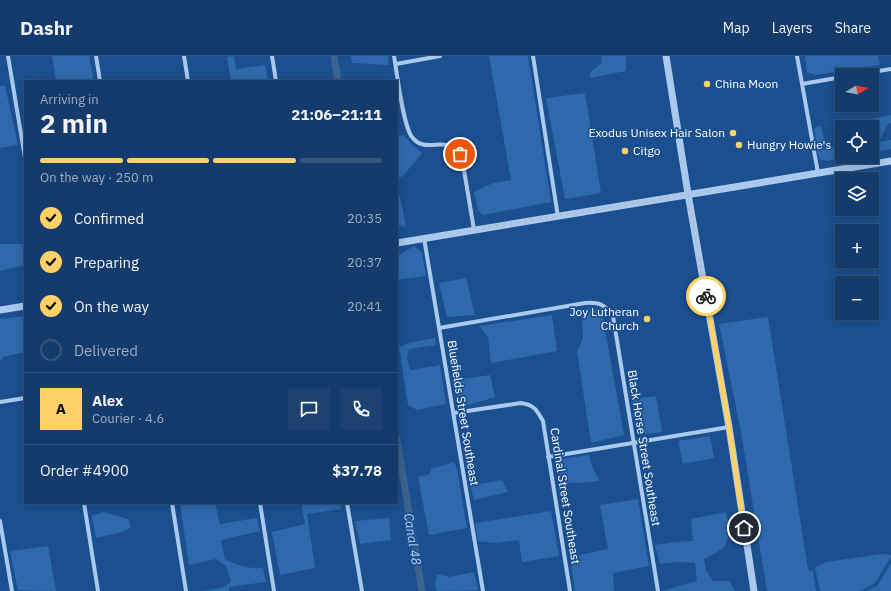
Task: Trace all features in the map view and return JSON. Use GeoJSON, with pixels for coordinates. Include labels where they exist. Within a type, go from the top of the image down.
{"type":"FeatureCollection","features":[{"type":"Feature","properties":{"kind":"street"},"geometry":{"type":"LineString","coordinates":[[8,56],[24,152]]}},
{"type":"Feature","properties":{"kind":"street"},"geometry":{"type":"LineString","coordinates":[[96,56],[100,80]]}},
{"type":"Feature","properties":{"kind":"street"},"geometry":{"type":"LineString","coordinates":[[184,56],[188,80]]}},
{"type":"Feature","properties":{"kind":"street"},"geometry":{"type":"LineString","coordinates":[[272,56],[276,80]]}},
{"type":"Feature","properties":{"kind":"street"},"geometry":{"type":"LineString","coordinates":[[394,56],[405,123],[411,136],[418,144],[442,144],[453,147],[460,154],[474,230]]}},
{"type":"Feature","properties":{"kind":"street"},"geometry":{"type":"LineString","coordinates":[[396,64],[440,56]]}},
{"type":"Feature","properties":{"kind":"street"},"geometry":{"type":"LineString","coordinates":[[533,56],[558,217]]}},
{"type":"Feature","properties":{"kind":"street"},"geometry":{"type":"LineString","coordinates":[[666,56],[688,194],[729,427],[754,591]]}},
{"type":"Feature","properties":{"kind":"street"},"geometry":{"type":"LineString","coordinates":[[797,56],[818,173]]}},
{"type":"Feature","properties":{"kind":"street"},"geometry":{"type":"LineString","coordinates":[[879,71],[891,69]]}},
{"type":"Feature","properties":{"kind":"street"},"geometry":{"type":"LineString","coordinates":[[802,84],[835,78]]}},
{"type":"Feature","properties":{"kind":"street"},"geometry":{"type":"LineString","coordinates":[[398,242],[558,217],[891,161]]}},
{"type":"Feature","properties":{"kind":"street","name":"Bluefields Street Southeast"},"geometry":{"type":"LineString","coordinates":[[424,238],[483,591]]}},
{"type":"Feature","properties":{"kind":"street","name":"Black Horse Street Southeast"},"geometry":{"type":"LineString","coordinates":[[439,328],[585,303],[596,302],[608,309],[613,316],[658,591]]}},
{"type":"Feature","properties":{"kind":"street"},"geometry":{"type":"LineString","coordinates":[[0,310],[24,306]]}},
{"type":"Feature","properties":{"kind":"street"},"geometry":{"type":"LineString","coordinates":[[0,402],[24,398]]}},
{"type":"Feature","properties":{"kind":"street","name":"Cardinal Street Southeast"},"geometry":{"type":"LineString","coordinates":[[454,413],[521,402],[530,404],[534,407],[543,421],[570,591]]}},
{"type":"Feature","properties":{"kind":"street"},"geometry":{"type":"LineString","coordinates":[[548,457],[729,427]]}},
{"type":"Feature","properties":{"kind":"street"},"geometry":{"type":"LineString","coordinates":[[84,504],[98,591]]}},
{"type":"Feature","properties":{"kind":"street"},"geometry":{"type":"LineString","coordinates":[[172,504],[186,591]]}},
{"type":"Feature","properties":{"kind":"street"},"geometry":{"type":"LineString","coordinates":[[260,504],[274,591]]}},
{"type":"Feature","properties":{"kind":"street"},"geometry":{"type":"LineString","coordinates":[[347,504],[362,591]]}},
{"type":"Feature","properties":{"kind":"street"},"geometry":{"type":"LineString","coordinates":[[0,521],[12,591]]}},
{"type":"Feature","properties":{"kind":"shaded area"},"geometry":{"type":"Polygon","coordinates":[[[52,56],[89,56],[94,80],[56,80],[52,56]]]}},
{"type":"Feature","properties":{"kind":"shaded area"},"geometry":{"type":"Polygon","coordinates":[[[234,56],[236,69],[265,65],[268,80],[231,80],[227,57],[234,56]]]}},
{"type":"Feature","properties":{"kind":"shaded area"},"geometry":{"type":"Polygon","coordinates":[[[351,56],[388,56],[389,65],[352,63],[351,56]]]}},
{"type":"Feature","properties":{"kind":"shaded area"},"geometry":{"type":"Polygon","coordinates":[[[489,56],[528,56],[551,202],[483,215],[478,210],[474,192],[493,183],[511,180],[489,56]]]}},
{"type":"Feature","properties":{"kind":"shaded area"},"geometry":{"type":"Polygon","coordinates":[[[601,56],[626,56],[626,71],[590,78],[590,72],[602,63],[601,56]]]}},
{"type":"Feature","properties":{"kind":"shaded area"},"geometry":{"type":"Polygon","coordinates":[[[805,56],[878,56],[880,65],[860,68],[835,68],[835,72],[815,75],[807,72],[805,56]]]}},
{"type":"Feature","properties":{"kind":"shaded area"},"geometry":{"type":"Polygon","coordinates":[[[0,86],[5,86],[18,145],[0,148],[0,86]]]}},
{"type":"Feature","properties":{"kind":"shaded area"},"geometry":{"type":"Polygon","coordinates":[[[585,93],[601,193],[565,199],[546,98],[585,93]]]}},
{"type":"Feature","properties":{"kind":"shaded area"},"geometry":{"type":"Polygon","coordinates":[[[891,115],[891,123],[887,125],[879,142],[879,120],[871,119],[891,115]]]}},
{"type":"Feature","properties":{"kind":"shaded area"},"geometry":{"type":"Polygon","coordinates":[[[820,125],[826,144],[835,149],[835,160],[827,161],[819,159],[814,129],[820,125]]]}},
{"type":"Feature","properties":{"kind":"shaded area"},"geometry":{"type":"Polygon","coordinates":[[[404,135],[411,144],[422,153],[403,176],[398,178],[398,136],[404,135]]]}},
{"type":"Feature","properties":{"kind":"shaded area"},"geometry":{"type":"Polygon","coordinates":[[[891,140],[891,149],[879,152],[879,142],[891,140]]]}},
{"type":"Feature","properties":{"kind":"shaded area"},"geometry":{"type":"Polygon","coordinates":[[[398,196],[400,196],[406,227],[398,225],[398,196]]]}},
{"type":"Feature","properties":{"kind":"shaded area"},"geometry":{"type":"Polygon","coordinates":[[[0,244],[24,244],[24,265],[0,271],[0,244]]]}},
{"type":"Feature","properties":{"kind":"shaded area"},"geometry":{"type":"Polygon","coordinates":[[[414,246],[422,253],[426,276],[398,280],[398,255],[414,246]]]}},
{"type":"Feature","properties":{"kind":"shaded area"},"geometry":{"type":"Polygon","coordinates":[[[466,278],[475,315],[447,317],[439,283],[466,278]]]}},
{"type":"Feature","properties":{"kind":"shaded area"},"geometry":{"type":"Polygon","coordinates":[[[591,307],[602,313],[624,435],[591,443],[577,351],[583,338],[582,317],[571,318],[570,311],[591,307]]]}},
{"type":"Feature","properties":{"kind":"shaded area"},"geometry":{"type":"Polygon","coordinates":[[[552,315],[557,351],[491,363],[488,337],[479,326],[552,315]]]}},
{"type":"Feature","properties":{"kind":"shaded area"},"geometry":{"type":"Polygon","coordinates":[[[24,316],[24,352],[3,357],[0,361],[0,319],[24,316]]]}},
{"type":"Feature","properties":{"kind":"shaded area"},"geometry":{"type":"Polygon","coordinates":[[[768,317],[808,569],[813,571],[816,591],[767,591],[741,432],[719,324],[768,317]]]}},
{"type":"Feature","properties":{"kind":"shaded area"},"geometry":{"type":"Polygon","coordinates":[[[435,338],[436,345],[409,349],[407,357],[410,370],[440,365],[446,404],[417,410],[408,405],[399,347],[409,343],[435,338]]]}},
{"type":"Feature","properties":{"kind":"shaded area"},"geometry":{"type":"Polygon","coordinates":[[[490,375],[495,397],[462,407],[460,398],[455,394],[453,380],[490,375]]]}},
{"type":"Feature","properties":{"kind":"shaded area"},"geometry":{"type":"Polygon","coordinates":[[[656,396],[662,432],[646,434],[637,429],[631,399],[656,396]]]}},
{"type":"Feature","properties":{"kind":"shaded area"},"geometry":{"type":"Polygon","coordinates":[[[710,436],[714,458],[683,464],[678,441],[710,436]]]}},
{"type":"Feature","properties":{"kind":"shaded area"},"geometry":{"type":"Polygon","coordinates":[[[589,455],[599,481],[581,483],[560,482],[554,460],[589,455]]]}},
{"type":"Feature","properties":{"kind":"shaded area"},"geometry":{"type":"Polygon","coordinates":[[[454,462],[457,469],[467,528],[429,535],[418,477],[430,474],[431,469],[454,462]]]}},
{"type":"Feature","properties":{"kind":"shaded area"},"geometry":{"type":"Polygon","coordinates":[[[470,476],[479,484],[502,480],[508,492],[474,500],[470,485],[470,476]]]}},
{"type":"Feature","properties":{"kind":"shaded area"},"geometry":{"type":"Polygon","coordinates":[[[638,499],[649,566],[613,573],[614,591],[575,591],[570,557],[608,549],[600,505],[638,499]]]}},
{"type":"Feature","properties":{"kind":"shaded area"},"geometry":{"type":"Polygon","coordinates":[[[180,504],[215,504],[220,524],[257,518],[260,531],[221,540],[225,559],[243,566],[263,568],[266,582],[229,587],[229,591],[202,591],[222,588],[231,582],[226,566],[216,559],[189,565],[180,504]]]}},
{"type":"Feature","properties":{"kind":"shaded area"},"geometry":{"type":"Polygon","coordinates":[[[301,504],[340,504],[341,509],[307,514],[315,568],[280,575],[272,532],[305,524],[301,504]]]}},
{"type":"Feature","properties":{"kind":"shaded area"},"geometry":{"type":"Polygon","coordinates":[[[551,511],[559,556],[522,562],[519,540],[495,543],[478,541],[475,523],[551,511]]]}},
{"type":"Feature","properties":{"kind":"shaded area"},"geometry":{"type":"Polygon","coordinates":[[[103,512],[128,519],[131,527],[123,532],[96,538],[92,516],[103,512]]]}},
{"type":"Feature","properties":{"kind":"shaded area"},"geometry":{"type":"Polygon","coordinates":[[[726,512],[730,532],[724,548],[704,559],[706,570],[713,581],[729,581],[735,591],[662,591],[697,581],[695,563],[678,562],[660,564],[655,545],[693,541],[691,519],[726,512]]]}},
{"type":"Feature","properties":{"kind":"shaded area"},"geometry":{"type":"Polygon","coordinates":[[[389,518],[391,540],[360,544],[355,521],[389,518]]]}},
{"type":"Feature","properties":{"kind":"shaded area"},"geometry":{"type":"Polygon","coordinates":[[[48,546],[56,591],[18,590],[10,551],[48,546]]]}},
{"type":"Feature","properties":{"kind":"shaded area"},"geometry":{"type":"Polygon","coordinates":[[[882,554],[891,555],[891,557],[874,584],[859,591],[820,591],[815,567],[826,562],[882,554]]]}},
{"type":"Feature","properties":{"kind":"shaded area"},"geometry":{"type":"Polygon","coordinates":[[[891,563],[891,591],[866,591],[877,586],[891,563]]]}},
{"type":"Feature","properties":{"kind":"shaded area"},"geometry":{"type":"Polygon","coordinates":[[[474,572],[478,590],[437,591],[435,585],[437,574],[449,577],[474,572]]]}},
{"type":"Feature","properties":{"kind":"waterway","name":"Canal 48"},"geometry":{"type":"LineString","coordinates":[[334,56],[338,80]]}},
{"type":"Feature","properties":{"kind":"waterway","name":"Canal 48"},"geometry":{"type":"LineString","coordinates":[[398,446],[422,591]]}},
{"type":"Feature","properties":{"kind":"way so far"},"geometry":{"type":"LineString","coordinates":[[460,154],[474,230],[688,194],[706,296]]}},
{"type":"Feature","properties":{"kind":"place","name":"China Moon"},"geometry":{"type":"Point","coordinates":[707,84]}},
{"type":"Feature","properties":{"kind":"place","name":"Exodus Unisex Hair Salon"},"geometry":{"type":"Point","coordinates":[733,133]}},
{"type":"Feature","properties":{"kind":"place","name":"Hungry Howie's"},"geometry":{"type":"Point","coordinates":[739,145]}},
{"type":"Feature","properties":{"kind":"place","name":"Citgo"},"geometry":{"type":"Point","coordinates":[625,151]}},
{"type":"Feature","properties":{"kind":"place","name":"Joy Lutheran Church"},"geometry":{"type":"Point","coordinates":[647,319]}},
{"type":"Feature","properties":{"kind":"route"},"geometry":{"type":"LineString","coordinates":[[706,296],[729,427],[744,528]]}}]}
